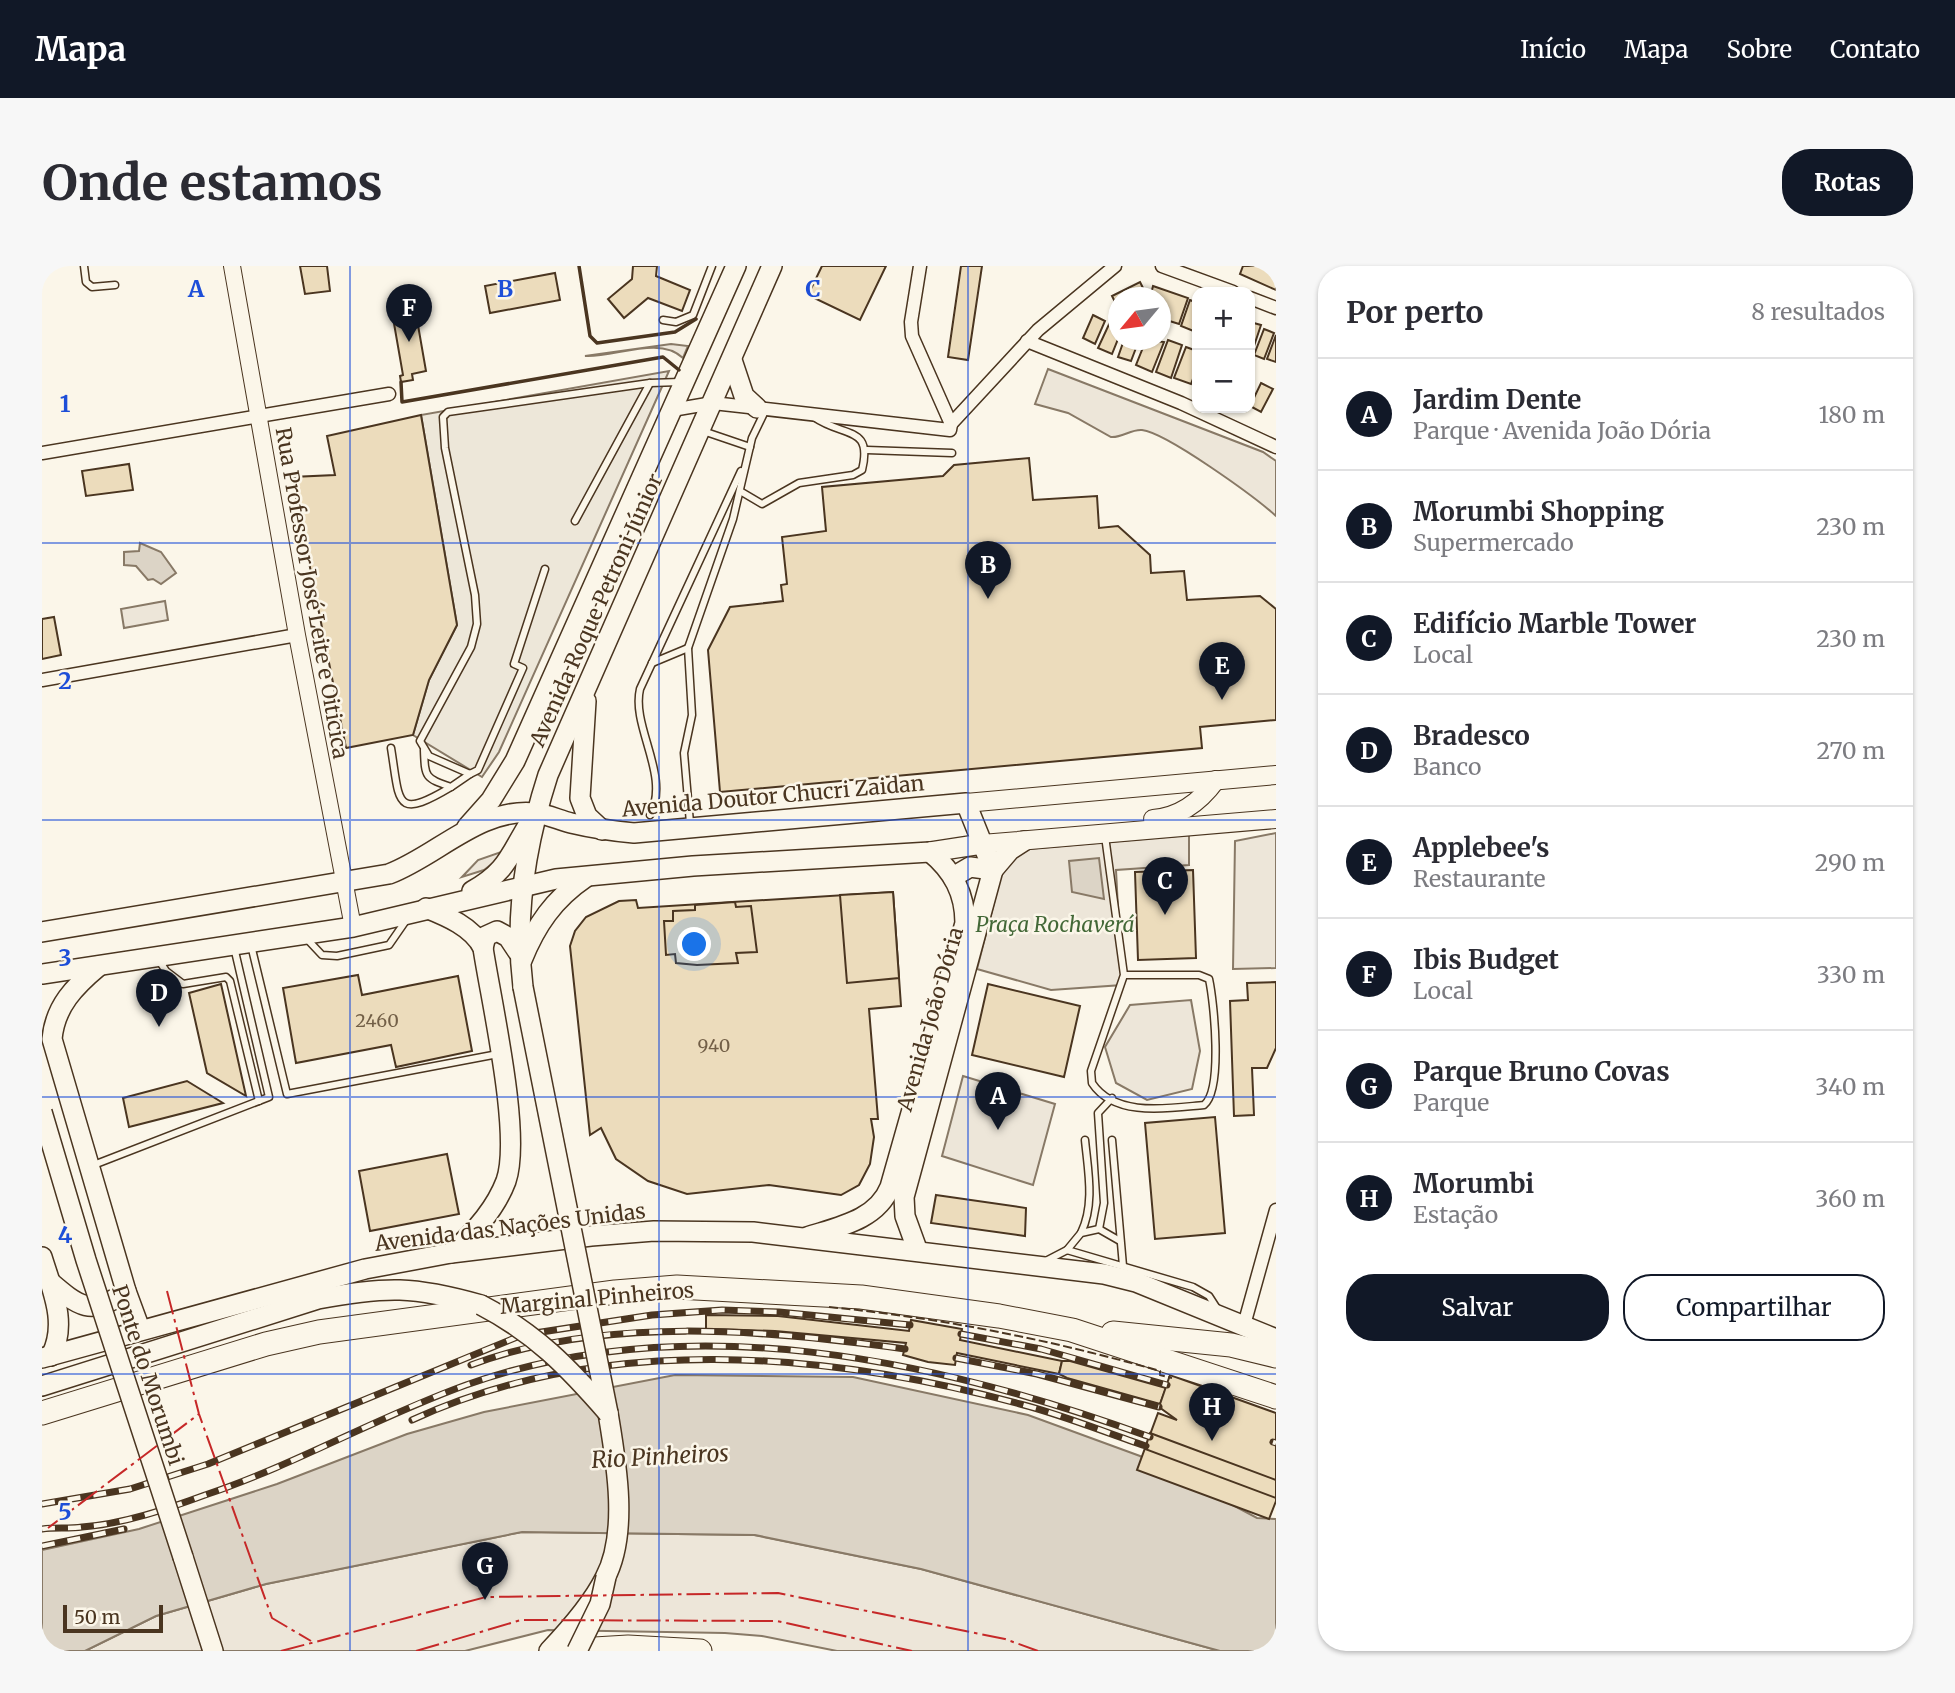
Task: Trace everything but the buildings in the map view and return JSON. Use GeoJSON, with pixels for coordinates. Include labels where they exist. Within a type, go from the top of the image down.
{"type":"FeatureCollection","features":[{"type":"Feature","properties":{"kind":"highway","name":"Marginal Pinheiros"},"geometry":{"type":"LineString","coordinates":[[42,1413],[266,1344],[377,1322],[677,1287],[861,1297],[999,1316],[1072,1330]]}},
{"type":"Feature","properties":{"kind":"highway"},"geometry":{"type":"LineString","coordinates":[[1072,1330],[1231,1345],[1276,1356]]}},
{"type":"Feature","properties":{"kind":"highway"},"geometry":{"type":"LineString","coordinates":[[1072,1330],[1276,1397]]}},
{"type":"Feature","properties":{"kind":"highway"},"geometry":{"type":"LineString","coordinates":[[561,1651],[628,1647],[700,1651]]}},
{"type":"Feature","properties":{"kind":"main road","name":"Avenida Roque Petroni Júnior"},"geometry":{"type":"LineString","coordinates":[[458,834],[482,812],[515,761],[719,310],[736,266]]}},
{"type":"Feature","properties":{"kind":"main road","name":"Avenida Roque Petroni Júnior"},"geometry":{"type":"LineString","coordinates":[[577,1651],[600,1604],[618,1519],[619,1484],[608,1413],[523,986],[519,959],[523,887],[536,813],[548,775],[772,266]]}},
{"type":"Feature","properties":{"kind":"main road"},"geometry":{"type":"LineString","coordinates":[[732,360],[744,396],[761,409]]}},
{"type":"Feature","properties":{"kind":"main road"},"geometry":{"type":"LineString","coordinates":[[587,687],[580,798],[587,816],[603,831]]}},
{"type":"Feature","properties":{"kind":"main road","name":"Avenida Doutor Chucri Zaidan"},"geometry":{"type":"LineString","coordinates":[[42,932],[389,874],[415,864],[458,834],[514,813],[536,813],[603,831],[634,833],[1276,775]]}},
{"type":"Feature","properties":{"kind":"main road"},"geometry":{"type":"LineString","coordinates":[[1126,832],[1134,821],[1171,817],[1202,798],[1216,780]]}},
{"type":"Feature","properties":{"kind":"main road"},"geometry":{"type":"LineString","coordinates":[[966,803],[993,870]]}},
{"type":"Feature","properties":{"kind":"main road"},"geometry":{"type":"LineString","coordinates":[[456,900],[495,879],[508,864],[536,813]]}},
{"type":"Feature","properties":{"kind":"main road"},"geometry":{"type":"LineString","coordinates":[[42,974],[353,927],[456,900],[588,876],[693,866],[930,852],[1276,819]]}},
{"type":"Feature","properties":{"kind":"main road"},"geometry":{"type":"LineString","coordinates":[[993,870],[1010,850],[1024,841]]}},
{"type":"Feature","properties":{"kind":"main road","name":"Avenida João Dória"},"geometry":{"type":"LineString","coordinates":[[807,1237],[866,1215],[880,1205],[890,1187],[965,923],[963,900],[953,877],[930,852]]}},
{"type":"Feature","properties":{"kind":"main road"},"geometry":{"type":"LineString","coordinates":[[953,877],[970,867],[993,870]]}},
{"type":"Feature","properties":{"kind":"main road","name":"Avenida João Dória"},"geometry":{"type":"LineString","coordinates":[[917,1249],[905,1216],[905,1197],[993,870]]}},
{"type":"Feature","properties":{"kind":"main road"},"geometry":{"type":"LineString","coordinates":[[519,959],[554,904],[565,892],[588,876]]}},
{"type":"Feature","properties":{"kind":"main road"},"geometry":{"type":"LineString","coordinates":[[419,910],[457,922],[480,941],[483,948],[512,1135],[507,1179],[495,1206],[452,1253]]}},
{"type":"Feature","properties":{"kind":"main road"},"geometry":{"type":"LineString","coordinates":[[483,948],[486,936],[497,931],[508,937],[519,959]]}},
{"type":"Feature","properties":{"kind":"main road"},"geometry":{"type":"LineString","coordinates":[[99,966],[76,985],[60,1009],[52,1039],[126,1291],[140,1329]]}},
{"type":"Feature","properties":{"kind":"main road","name":"Ponte do Morumbi"},"geometry":{"type":"LineString","coordinates":[[42,1112],[68,1203],[213,1651]]}},
{"type":"Feature","properties":{"kind":"main road","name":"Avenida das Nações Unidas"},"geometry":{"type":"LineString","coordinates":[[47,1357],[323,1278],[452,1253],[654,1231],[753,1232],[807,1237],[1104,1274],[1136,1282],[1276,1339]]}},
{"type":"Feature","properties":{"kind":"main road"},"geometry":{"type":"LineString","coordinates":[[42,1257],[61,1322],[60,1338],[47,1357]]}},
{"type":"Feature","properties":{"kind":"main road"},"geometry":{"type":"LineString","coordinates":[[49,1281],[72,1300],[93,1308],[105,1305],[126,1291]]}},
{"type":"Feature","properties":{"kind":"main road"},"geometry":{"type":"LineString","coordinates":[[42,1386],[318,1299],[396,1288],[434,1291],[481,1305],[518,1325],[573,1373],[608,1413]]}},
{"type":"Feature","properties":{"kind":"main road"},"geometry":{"type":"LineString","coordinates":[[550,1651],[606,1577]]}},
{"type":"Feature","properties":{"kind":"street","name":"Rua Professor José Leite e Oiticica"},"geometry":{"type":"LineString","coordinates":[[232,266],[297,635],[353,927]]}},
{"type":"Feature","properties":{"kind":"street"},"geometry":{"type":"LineString","coordinates":[[920,266],[912,311],[912,336],[951,427]]}},
{"type":"Feature","properties":{"kind":"street"},"geometry":{"type":"LineString","coordinates":[[951,427],[1027,341],[1115,266]]}},
{"type":"Feature","properties":{"kind":"street"},"geometry":{"type":"LineString","coordinates":[[1162,266],[1219,287]]}},
{"type":"Feature","properties":{"kind":"street"},"geometry":{"type":"LineString","coordinates":[[1255,301],[1276,308]]}},
{"type":"Feature","properties":{"kind":"street"},"geometry":{"type":"LineString","coordinates":[[1027,341],[1181,403],[1276,447]]}},
{"type":"Feature","properties":{"kind":"street"},"geometry":{"type":"LineString","coordinates":[[42,453],[258,414],[389,394]]}},
{"type":"Feature","properties":{"kind":"street"},"geometry":{"type":"LineString","coordinates":[[672,410],[713,403],[812,416],[951,427]]}},
{"type":"Feature","properties":{"kind":"street"},"geometry":{"type":"LineString","coordinates":[[42,680],[297,635]]}},
{"type":"Feature","properties":{"kind":"street"},"geometry":{"type":"LineString","coordinates":[[1244,1325],[1272,1237],[1276,1210]]}},
{"type":"Feature","properties":{"kind":"lane"},"geometry":{"type":"LineString","coordinates":[[84,266],[86,282],[92,288],[115,285]]}},
{"type":"Feature","properties":{"kind":"lane"},"geometry":{"type":"LineString","coordinates":[[663,320],[684,320],[693,314],[712,266]]}},
{"type":"Feature","properties":{"kind":"lane"},"geometry":{"type":"LineString","coordinates":[[699,301],[719,310]]}},
{"type":"Feature","properties":{"kind":"lane"},"geometry":{"type":"LineString","coordinates":[[451,787],[426,777],[424,750],[420,741],[471,647],[477,624],[475,595],[445,448],[443,417],[448,412],[650,383],[685,382]]}},
{"type":"Feature","properties":{"kind":"lane"},"geometry":{"type":"LineString","coordinates":[[575,521],[650,383]]}},
{"type":"Feature","properties":{"kind":"lane"},"geometry":{"type":"LineString","coordinates":[[690,827],[684,753],[692,715],[688,648],[717,574],[761,409]]}},
{"type":"Feature","properties":{"kind":"lane"},"geometry":{"type":"LineString","coordinates":[[740,491],[762,504],[799,483],[853,475],[862,470],[867,450],[859,438],[812,416]]}},
{"type":"Feature","properties":{"kind":"lane"},"geometry":{"type":"LineString","coordinates":[[701,430],[750,447]]}},
{"type":"Feature","properties":{"kind":"lane"},"geometry":{"type":"LineString","coordinates":[[867,450],[952,453]]}},
{"type":"Feature","properties":{"kind":"lane"},"geometry":{"type":"LineString","coordinates":[[650,816],[654,808],[654,771],[638,698],[748,457]]}},
{"type":"Feature","properties":{"kind":"lane"},"geometry":{"type":"LineString","coordinates":[[391,748],[398,791],[404,802],[413,806],[420,805],[478,770],[523,668],[514,664],[545,569]]}},
{"type":"Feature","properties":{"kind":"lane"},"geometry":{"type":"LineString","coordinates":[[652,663],[688,648]]}},
{"type":"Feature","properties":{"kind":"lane"},"geometry":{"type":"LineString","coordinates":[[424,750],[471,774]]}},
{"type":"Feature","properties":{"kind":"lane"},"geometry":{"type":"LineString","coordinates":[[1104,834],[1124,975],[1091,1071],[1096,1088],[1112,1098],[1149,1111],[1204,1105],[1213,1092],[1215,1039],[1209,978],[1199,975],[1124,975]]}},
{"type":"Feature","properties":{"kind":"lane"},"geometry":{"type":"LineString","coordinates":[[303,934],[322,955],[337,956],[389,945],[419,910]]}},
{"type":"Feature","properties":{"kind":"lane"},"geometry":{"type":"LineString","coordinates":[[242,944],[287,1094],[500,1054]]}},
{"type":"Feature","properties":{"kind":"lane"},"geometry":{"type":"LineString","coordinates":[[89,1166],[269,1097],[242,944]]}},
{"type":"Feature","properties":{"kind":"lane"},"geometry":{"type":"LineString","coordinates":[[157,957],[166,971],[183,984],[226,977],[230,981],[259,1101]]}},
{"type":"Feature","properties":{"kind":"lane"},"geometry":{"type":"LineString","coordinates":[[1099,1229],[1104,1203],[1098,1113],[1112,1098]]}},
{"type":"Feature","properties":{"kind":"lane"},"geometry":{"type":"LineString","coordinates":[[1038,1266],[1048,1257],[1067,1250],[1087,1222],[1090,1189],[1085,1140]]}},
{"type":"Feature","properties":{"kind":"lane"},"geometry":{"type":"LineString","coordinates":[[1112,1140],[1123,1266]]}},
{"type":"Feature","properties":{"kind":"lane"},"geometry":{"type":"LineString","coordinates":[[1081,1233],[1099,1229],[1119,1241]]}},
{"type":"Feature","properties":{"kind":"lane"},"geometry":{"type":"LineString","coordinates":[[1067,1250],[1193,1287],[1209,1296],[1219,1315]]}},
{"type":"Feature","properties":{"kind":"green space"},"geometry":{"type":"Polygon","coordinates":[[[671,344],[688,346],[683,358],[662,348],[585,356],[671,344]]]}},
{"type":"Feature","properties":{"kind":"green space"},"geometry":{"type":"Polygon","coordinates":[[[1048,369],[1263,452],[1276,461],[1276,516],[1210,467],[1154,434],[1138,430],[1111,437],[1068,413],[1035,404],[1048,369]]]}},
{"type":"Feature","properties":{"kind":"green space"},"geometry":{"type":"Polygon","coordinates":[[[165,601],[168,620],[124,628],[121,609],[165,601]]]}},
{"type":"Feature","properties":{"kind":"green space"},"geometry":{"type":"Polygon","coordinates":[[[1276,833],[1276,968],[1233,969],[1235,841],[1276,833]]]}},
{"type":"Feature","properties":{"kind":"green space","name":"Praça Rochaverá"},"geometry":{"type":"Polygon","coordinates":[[[1189,835],[1189,865],[1116,870],[1122,985],[1051,990],[977,969],[1003,868],[1027,849],[1189,835]]]}},
{"type":"Feature","properties":{"kind":"green space"},"geometry":{"type":"Polygon","coordinates":[[[504,851],[505,854],[484,870],[462,877],[478,860],[504,851]]]}},
{"type":"Feature","properties":{"kind":"green space"},"geometry":{"type":"Polygon","coordinates":[[[1191,1000],[1200,1051],[1192,1089],[1147,1100],[1116,1083],[1105,1047],[1130,1005],[1191,1000]]]}},
{"type":"Feature","properties":{"kind":"green space"},"geometry":{"type":"Polygon","coordinates":[[[963,1076],[1055,1104],[1033,1185],[942,1156],[963,1076]]]}},
{"type":"Feature","properties":{"kind":"green space"},"geometry":{"type":"Polygon","coordinates":[[[522,1532],[754,1535],[921,1569],[1220,1651],[837,1651],[762,1636],[725,1633],[548,1630],[465,1651],[85,1651],[156,1616],[266,1584],[522,1532]]]}},
{"type":"Feature","properties":{"kind":"shaded area"},"geometry":{"type":"Polygon","coordinates":[[[669,371],[499,752],[482,777],[413,735],[429,680],[457,625],[421,415],[669,371]]]}},
{"type":"Feature","properties":{"kind":"water"},"geometry":{"type":"Polygon","coordinates":[[[140,543],[161,552],[176,573],[161,584],[153,579],[148,580],[136,566],[124,565],[124,552],[139,551],[140,543]]]}},
{"type":"Feature","properties":{"kind":"water"},"geometry":{"type":"Polygon","coordinates":[[[1099,858],[1104,899],[1072,892],[1069,861],[1099,858]]]}},
{"type":"Feature","properties":{"kind":"water","name":"Rio Pinheiros"},"geometry":{"type":"Polygon","coordinates":[[[675,1375],[853,1377],[1028,1415],[1140,1456],[1257,1518],[1276,1519],[1276,1651],[1220,1651],[921,1569],[755,1535],[522,1532],[266,1584],[156,1616],[85,1651],[42,1651],[42,1550],[139,1529],[277,1484],[407,1434],[484,1412],[675,1375]]]}},
{"type":"Feature","properties":{"kind":"railway"},"geometry":{"type":"LineString","coordinates":[[42,1504],[130,1489],[208,1464],[522,1335],[652,1315],[722,1310],[779,1312],[910,1325]]}},
{"type":"Feature","properties":{"kind":"railway"},"geometry":{"type":"LineString","coordinates":[[471,1365],[522,1349],[575,1339],[630,1333],[686,1331],[797,1336],[905,1349]]}},
{"type":"Feature","properties":{"kind":"railway"},"geometry":{"type":"LineString","coordinates":[[961,1334],[1041,1349],[1167,1385]]}},
{"type":"Feature","properties":{"kind":"railway"},"geometry":{"type":"LineString","coordinates":[[42,1529],[97,1525],[160,1510],[271,1470],[400,1411],[466,1385],[551,1361],[637,1349],[724,1346],[811,1352],[898,1365],[984,1385],[1068,1409],[1150,1437]]}},
{"type":"Feature","properties":{"kind":"railway"},"geometry":{"type":"LineString","coordinates":[[956,1358],[1037,1374],[1159,1407]]}},
{"type":"Feature","properties":{"kind":"railway"},"geometry":{"type":"LineString","coordinates":[[412,1420],[485,1392],[560,1373],[636,1363],[714,1360],[792,1363],[869,1372],[945,1386],[1036,1408],[1146,1446]]}},
{"type":"Feature","properties":{"kind":"railway"},"geometry":{"type":"LineString","coordinates":[[42,1546],[124,1529]]}},
{"type":"Feature","properties":{"kind":"fence"},"geometry":{"type":"LineString","coordinates":[[829,1307],[996,1331],[1119,1360],[1160,1371],[1160,1375],[1172,1378]]}},
{"type":"Feature","properties":{"kind":"wall"},"geometry":{"type":"LineString","coordinates":[[579,266],[590,336],[597,343],[675,332],[696,319]]}},
{"type":"Feature","properties":{"kind":"wall"},"geometry":{"type":"LineString","coordinates":[[401,382],[402,402],[663,357],[679,370]]}},
{"type":"Feature","properties":{"kind":"power"},"geometry":{"type":"LineString","coordinates":[[167,1291],[199,1414],[272,1618],[311,1641]]}},
{"type":"Feature","properties":{"kind":"power"},"geometry":{"type":"LineString","coordinates":[[48,1528],[199,1414]]}},
{"type":"Feature","properties":{"kind":"power"},"geometry":{"type":"LineString","coordinates":[[281,1651],[486,1597],[778,1593],[1005,1639],[1038,1651]]}},
{"type":"Feature","properties":{"kind":"power"},"geometry":{"type":"LineString","coordinates":[[416,1651],[521,1620],[777,1621],[912,1651]]}},
{"type":"Feature","properties":{"kind":"place","name":"Ibis Budget"},"geometry":{"type":"Point","coordinates":[409,342]}},
{"type":"Feature","properties":{"kind":"place","name":"Morumbi Shopping"},"geometry":{"type":"Point","coordinates":[988,599]}},
{"type":"Feature","properties":{"kind":"place","name":"Applebee's"},"geometry":{"type":"Point","coordinates":[1222,700]}},
{"type":"Feature","properties":{"kind":"place","name":"Edifício Marble Tower"},"geometry":{"type":"Point","coordinates":[1165,915]}},
{"type":"Feature","properties":{"kind":"place","name":"Bradesco"},"geometry":{"type":"Point","coordinates":[159,1027]}},
{"type":"Feature","properties":{"kind":"place","name":"Jardim Dente"},"geometry":{"type":"Point","coordinates":[998,1130]}},
{"type":"Feature","properties":{"kind":"place","name":"Morumbi"},"geometry":{"type":"Point","coordinates":[1212,1441]}},
{"type":"Feature","properties":{"kind":"place","name":"Parque Bruno Covas"},"geometry":{"type":"Point","coordinates":[485,1600]}}]}
